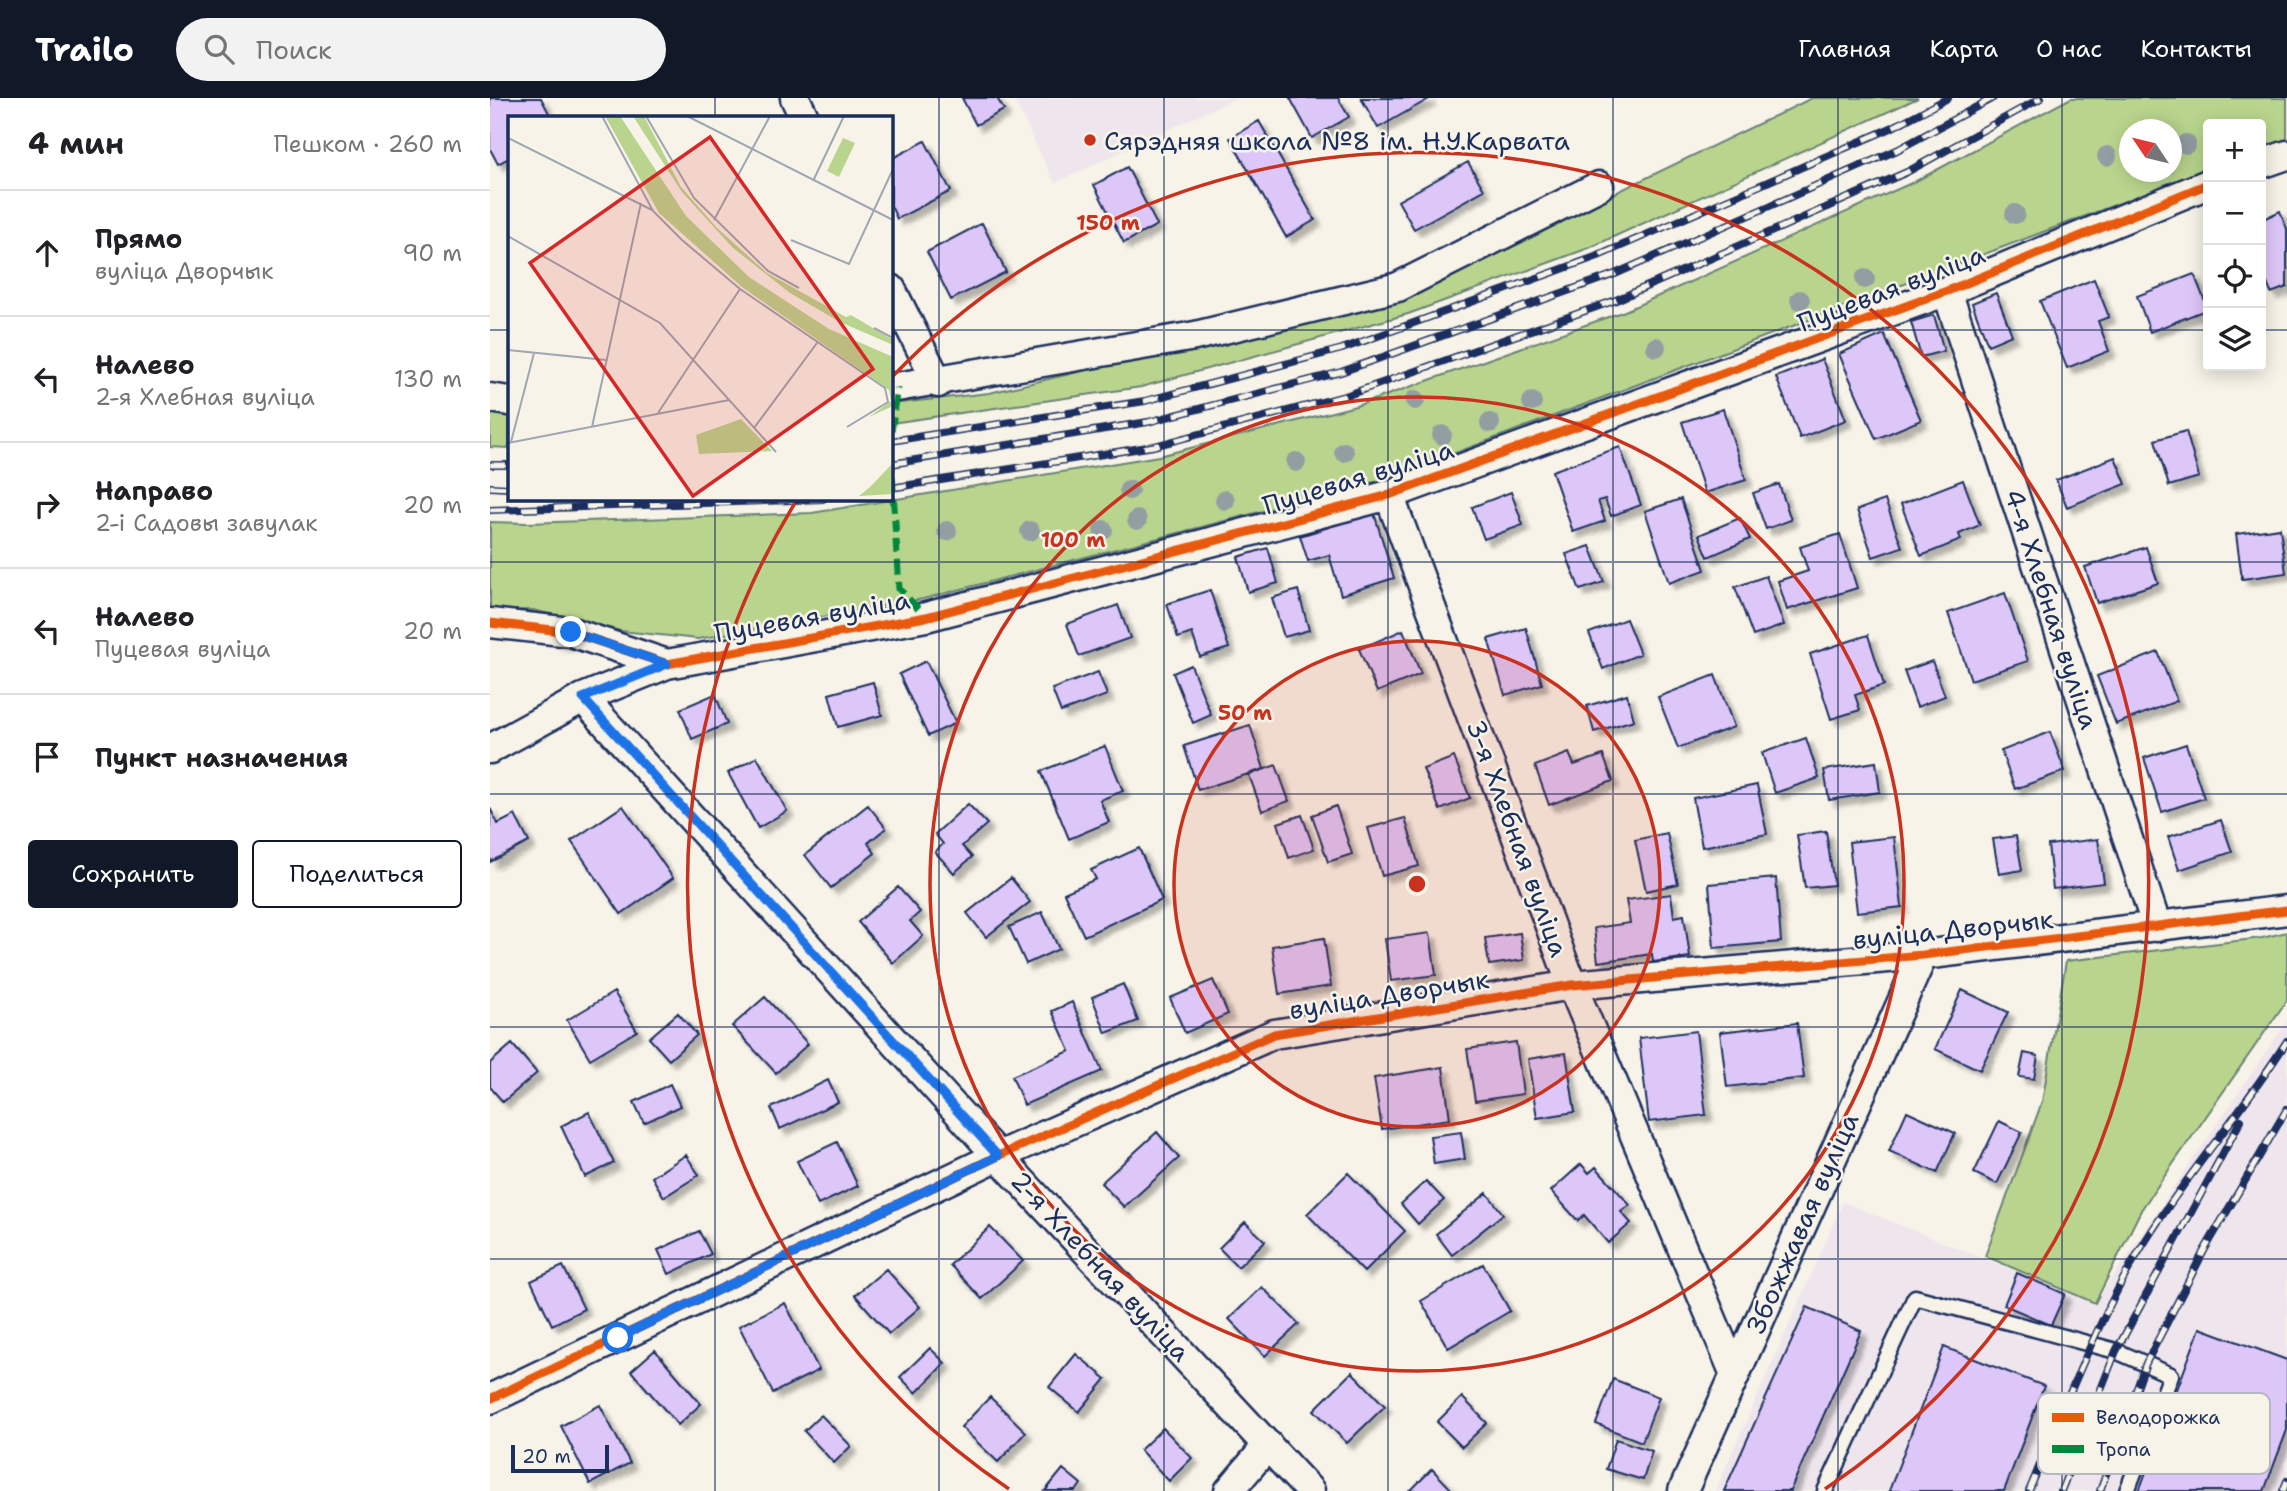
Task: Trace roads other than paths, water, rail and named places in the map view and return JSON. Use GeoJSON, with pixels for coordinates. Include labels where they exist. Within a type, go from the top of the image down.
{"type":"FeatureCollection","features":[{"type":"Feature","properties":{"kind":"street"},"geometry":{"type":"LineString","coordinates":[[795,98],[804,116]]}},
{"type":"Feature","properties":{"kind":"street"},"geometry":{"type":"LineString","coordinates":[[2266,162],[2287,155]]}},
{"type":"Feature","properties":{"kind":"street"},"geometry":{"type":"LineString","coordinates":[[892,388],[938,383],[1195,336],[1398,287],[1599,186]]}},
{"type":"Feature","properties":{"kind":"street","name":"Пуцевая вуліца"},"geometry":{"type":"LineString","coordinates":[[490,622],[571,632],[667,664],[926,617],[1390,495],[1947,291],[2203,186]]}},
{"type":"Feature","properties":{"kind":"street"},"geometry":{"type":"LineString","coordinates":[[892,291],[938,383]]}},
{"type":"Feature","properties":{"kind":"street","name":"4-я Хлебная вуліца"},"geometry":{"type":"LineString","coordinates":[[1947,291],[2157,927]]}},
{"type":"Feature","properties":{"kind":"street"},"geometry":{"type":"LineString","coordinates":[[490,398],[508,401]]}},
{"type":"Feature","properties":{"kind":"street","name":"3-я Хлебная вуліца"},"geometry":{"type":"LineString","coordinates":[[1390,495],[1572,985],[1734,1372]]}},
{"type":"Feature","properties":{"kind":"street"},"geometry":{"type":"LineString","coordinates":[[490,749],[583,698],[667,664]]}},
{"type":"Feature","properties":{"kind":"street","name":"2-я Хлебная вуліца"},"geometry":{"type":"LineString","coordinates":[[583,698],[998,1156],[1310,1491]]}},
{"type":"Feature","properties":{"kind":"street","name":"вуліца Дворчык"},"geometry":{"type":"LineString","coordinates":[[490,1399],[998,1156],[1274,1034],[1572,985],[1923,955],[2287,910]]}},
{"type":"Feature","properties":{"kind":"street","name":"Збожжавая вуліца"},"geometry":{"type":"LineString","coordinates":[[1683,1491],[1923,955]]}},
{"type":"Feature","properties":{"kind":"street"},"geometry":{"type":"LineString","coordinates":[[1228,1491],[1268,1445]]}},
{"type":"Feature","properties":{"kind":"lane"},"geometry":{"type":"LineString","coordinates":[[1825,1491],[1915,1297],[2116,1351],[2171,1375],[2164,1393]]}},
{"type":"Feature","properties":{"kind":"lane"},"geometry":{"type":"LineString","coordinates":[[2127,1491],[2133,1474]]}},
{"type":"Feature","properties":{"kind":"railway"},"geometry":{"type":"LineString","coordinates":[[892,441],[1145,401],[1342,349],[1598,256],[1891,128],[1948,98]]}},
{"type":"Feature","properties":{"kind":"railway"},"geometry":{"type":"LineString","coordinates":[[892,464],[1148,422],[1341,372],[1615,274],[1897,150],[1993,98]]}},
{"type":"Feature","properties":{"kind":"railway"},"geometry":{"type":"LineString","coordinates":[[892,488],[1154,446],[1348,395],[1616,300],[1907,172],[2041,98]]}},
{"type":"Feature","properties":{"kind":"railway"},"geometry":{"type":"LineString","coordinates":[[490,465],[508,465]]}},
{"type":"Feature","properties":{"kind":"railway"},"geometry":{"type":"LineString","coordinates":[[490,487],[508,488]]}},
{"type":"Feature","properties":{"kind":"railway"},"geometry":{"type":"LineString","coordinates":[[490,510],[793,500]]}},
{"type":"Feature","properties":{"kind":"railway"},"geometry":{"type":"LineString","coordinates":[[2070,1393],[2137,1254],[2178,1192],[2287,1041]]}},
{"type":"Feature","properties":{"kind":"railway"},"geometry":{"type":"LineString","coordinates":[[2135,1393],[2146,1363],[2205,1249],[2287,1109]]}},
{"type":"Feature","properties":{"kind":"railway"},"geometry":{"type":"LineString","coordinates":[[2100,1393],[2116,1351],[2241,1120]]}},
{"type":"Feature","properties":{"kind":"railway"},"geometry":{"type":"LineString","coordinates":[[2029,1491],[2038,1469]]}},
{"type":"Feature","properties":{"kind":"railway"},"geometry":{"type":"LineString","coordinates":[[2061,1491],[2068,1474]]}},
{"type":"Feature","properties":{"kind":"railway"},"geometry":{"type":"LineString","coordinates":[[2100,1491],[2106,1474]]}},
{"type":"Feature","properties":{"kind":"railway"},"geometry":{"type":"LineString","coordinates":[[2283,1491],[2287,1481]]}},
{"type":"Feature","properties":{"kind":"place","name":"Сярэдняя школа №8 ім. Н.У.Карвата"},"geometry":{"type":"Point","coordinates":[1090,140]}}]}
